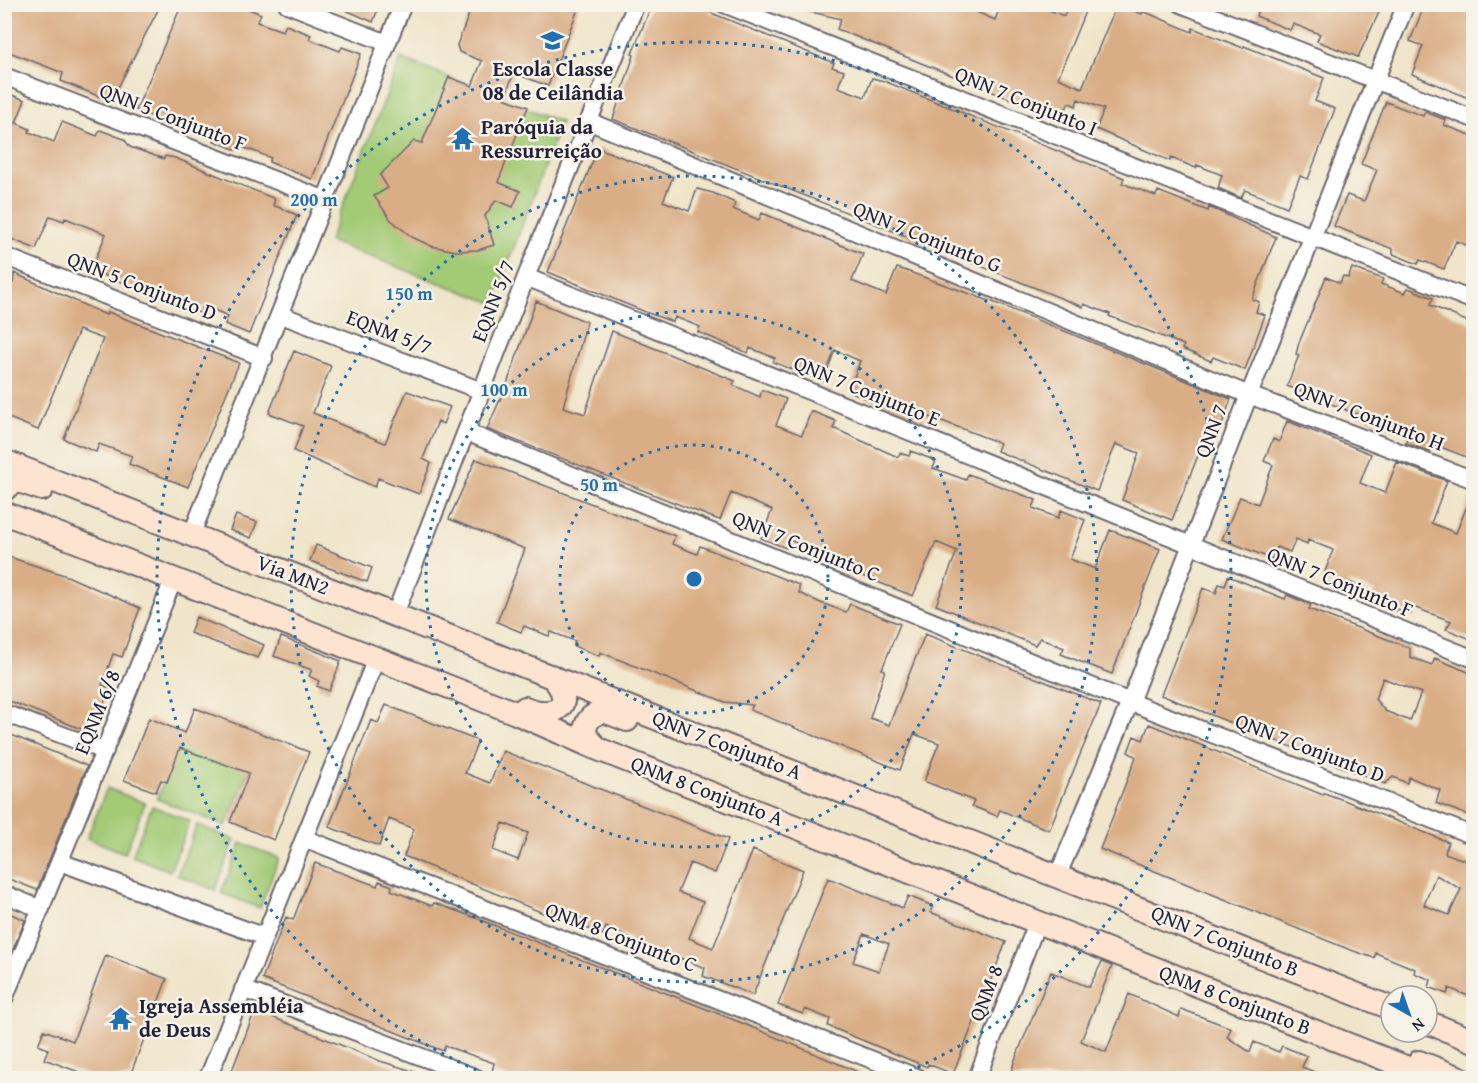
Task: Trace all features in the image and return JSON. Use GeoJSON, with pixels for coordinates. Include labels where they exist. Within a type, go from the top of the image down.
{"type":"FeatureCollection","features":[{"type":"Feature","properties":{"kind":"main road"},"geometry":{"type":"LineString","coordinates":[[4,461],[201,540]]}},
{"type":"Feature","properties":{"kind":"main road"},"geometry":{"type":"LineString","coordinates":[[4,490],[13,482],[26,483],[142,529],[201,540]]}},
{"type":"Feature","properties":{"kind":"main road"},"geometry":{"type":"LineString","coordinates":[[9,512],[369,656],[421,665],[541,715],[557,710],[563,700],[561,686],[551,676]]}},
{"type":"Feature","properties":{"kind":"main road","name":"Via MN2"},"geometry":{"type":"LineString","coordinates":[[201,540],[395,614]]}},
{"type":"Feature","properties":{"kind":"main road","name":"QNN 7 Conjunto A"},"geometry":{"type":"LineString","coordinates":[[395,614],[1058,875]]}},
{"type":"Feature","properties":{"kind":"main road","name":"QNM 8 Conjunto A"},"geometry":{"type":"LineString","coordinates":[[369,656],[1037,923]]}},
{"type":"Feature","properties":{"kind":"main road"},"geometry":{"type":"LineString","coordinates":[[598,749],[585,735],[585,725],[594,714],[604,711],[738,763],[825,783]]}},
{"type":"Feature","properties":{"kind":"main road","name":"QNN 7 Conjunto B"},"geometry":{"type":"LineString","coordinates":[[1058,875],[1379,1003]]}},
{"type":"Feature","properties":{"kind":"main road","name":"QNM 8 Conjunto B"},"geometry":{"type":"LineString","coordinates":[[1037,923],[1433,1078]]}},
{"type":"Feature","properties":{"kind":"main road"},"geometry":{"type":"LineString","coordinates":[[1300,1025],[1379,1045],[1460,1078]]}},
{"type":"Feature","properties":{"kind":"main road"},"geometry":{"type":"LineString","coordinates":[[1439,1027],[1473,1041]]}},
{"type":"Feature","properties":{"kind":"street"},"geometry":{"type":"LineString","coordinates":[[287,4],[387,43]]}},
{"type":"Feature","properties":{"kind":"street"},"geometry":{"type":"LineString","coordinates":[[201,540],[219,473],[402,4]]}},
{"type":"Feature","properties":{"kind":"street","name":"EQNN 5/7"},"geometry":{"type":"LineString","coordinates":[[395,614],[526,277],[636,4]]}},
{"type":"Feature","properties":{"kind":"street","name":"QNN 7 Conjunto I"},"geometry":{"type":"LineString","coordinates":[[724,4],[1473,301]]}},
{"type":"Feature","properties":{"kind":"street"},"geometry":{"type":"LineString","coordinates":[[1180,4],[1473,119]]}},
{"type":"Feature","properties":{"kind":"street","name":"QNN 7"},"geometry":{"type":"LineString","coordinates":[[1058,875],[1130,702],[1249,394],[1406,4]]}},
{"type":"Feature","properties":{"kind":"street","name":"QNN 5 Conjunto F"},"geometry":{"type":"LineString","coordinates":[[4,76],[326,200]]}},
{"type":"Feature","properties":{"kind":"street","name":"QNN 7 Conjunto G"},"geometry":{"type":"LineString","coordinates":[[588,121],[1249,394]]}},
{"type":"Feature","properties":{"kind":"street","name":"QNN 5 Conjunto D"},"geometry":{"type":"LineString","coordinates":[[4,256],[264,358]]}},
{"type":"Feature","properties":{"kind":"street","name":"QNN 7 Conjunto E"},"geometry":{"type":"LineString","coordinates":[[526,277],[1191,547]]}},
{"type":"Feature","properties":{"kind":"street","name":"EQNM 5/7"},"geometry":{"type":"LineString","coordinates":[[281,315],[482,391]]}},
{"type":"Feature","properties":{"kind":"street","name":"QNN 7 Conjunto H"},"geometry":{"type":"LineString","coordinates":[[1249,394],[1473,480]]}},
{"type":"Feature","properties":{"kind":"street","name":"QNN 7 Conjunto C"},"geometry":{"type":"LineString","coordinates":[[466,432],[1130,702]]}},
{"type":"Feature","properties":{"kind":"street","name":"QNN 7 Conjunto F"},"geometry":{"type":"LineString","coordinates":[[1191,547],[1473,659]]}},
{"type":"Feature","properties":{"kind":"street","name":"EQNM 6/8"},"geometry":{"type":"LineString","coordinates":[[4,999],[174,578]]}},
{"type":"Feature","properties":{"kind":"street"},"geometry":{"type":"LineString","coordinates":[[208,1078],[306,839],[350,723],[369,656]]}},
{"type":"Feature","properties":{"kind":"street","name":"QNN 7 Conjunto D"},"geometry":{"type":"LineString","coordinates":[[1130,702],[1473,836]]}},
{"type":"Feature","properties":{"kind":"street"},"geometry":{"type":"LineString","coordinates":[[4,713],[105,751]]}},
{"type":"Feature","properties":{"kind":"street","name":"QNM 8 Conjunto C"},"geometry":{"type":"LineString","coordinates":[[306,839],[919,1078]]}},
{"type":"Feature","properties":{"kind":"street"},"geometry":{"type":"LineString","coordinates":[[60,862],[265,937]]}},
{"type":"Feature","properties":{"kind":"street"},"geometry":{"type":"LineString","coordinates":[[4,894],[41,909]]}},
{"type":"Feature","properties":{"kind":"street","name":"QNM 8"},"geometry":{"type":"LineString","coordinates":[[977,1078],[1037,923]]}},
{"type":"Feature","properties":{"kind":"street"},"geometry":{"type":"LineString","coordinates":[[243,989],[477,1078]]}},
{"type":"Feature","properties":{"kind":"green space"},"geometry":{"type":"Polygon","coordinates":[[[401,58],[561,122],[493,303],[329,241],[401,58]]]}},
{"type":"Feature","properties":{"kind":"green space"},"geometry":{"type":"Polygon","coordinates":[[[179,744],[248,771],[226,826],[157,799],[179,744]]]}},
{"type":"Feature","properties":{"kind":"green space"},"geometry":{"type":"Polygon","coordinates":[[[107,788],[145,803],[125,853],[87,838],[107,788]]]}},
{"type":"Feature","properties":{"kind":"green space"},"geometry":{"type":"Polygon","coordinates":[[[152,806],[190,821],[170,871],[132,856],[152,806]]]}},
{"type":"Feature","properties":{"kind":"green space"},"geometry":{"type":"Polygon","coordinates":[[[197,825],[235,840],[215,890],[177,875],[197,825]]]}},
{"type":"Feature","properties":{"kind":"green space"},"geometry":{"type":"Polygon","coordinates":[[[241,843],[279,858],[260,908],[221,893],[241,843]]]}},
{"type":"Feature","properties":{"kind":"building"},"geometry":{"type":"Polygon","coordinates":[[[8,4],[161,4],[111,101],[61,81],[63,73],[4,50],[4,12],[8,4]]]}},
{"type":"Feature","properties":{"kind":"building"},"geometry":{"type":"Polygon","coordinates":[[[182,4],[237,4],[261,14],[257,22],[283,31],[286,25],[311,35],[309,39],[340,51],[342,47],[361,54],[312,179],[269,162],[271,158],[238,145],[236,150],[214,141],[218,134],[189,123],[186,130],[136,110],[182,4]]]}},
{"type":"Feature","properties":{"kind":"building"},"geometry":{"type":"Polygon","coordinates":[[[332,4],[380,4],[373,22],[332,4]]]}},
{"type":"Feature","properties":{"kind":"building"},"geometry":{"type":"Polygon","coordinates":[[[473,4],[580,4],[548,86],[514,73],[504,98],[528,107],[498,182],[520,191],[513,207],[496,200],[485,216],[494,245],[478,250],[456,251],[431,246],[412,237],[391,220],[374,196],[388,188],[380,175],[414,141],[422,143],[449,77],[472,86],[482,61],[459,52],[457,45],[473,4]]]}},
{"type":"Feature","properties":{"kind":"building"},"geometry":{"type":"Polygon","coordinates":[[[652,4],[701,4],[711,8],[709,12],[834,63],[832,67],[844,71],[838,87],[865,97],[872,78],[884,81],[1124,178],[1122,183],[1156,196],[1158,191],[1208,211],[1209,207],[1276,237],[1252,299],[1259,302],[1256,312],[1265,315],[1245,370],[1213,357],[1211,361],[1182,349],[1184,345],[1109,316],[1110,314],[1084,304],[1083,307],[613,119],[634,55],[632,54],[652,4]]]}},
{"type":"Feature","properties":{"kind":"building"},"geometry":{"type":"Polygon","coordinates":[[[804,4],[958,4],[995,20],[1001,4],[1034,4],[1064,16],[1068,4],[1088,4],[1058,78],[1082,88],[1117,4],[1142,14],[1143,11],[1192,32],[1193,28],[1243,48],[1244,46],[1324,78],[1315,101],[1335,109],[1308,179],[1300,176],[1287,207],[1245,190],[1241,198],[1218,188],[1222,175],[1171,158],[1170,161],[1096,129],[1104,109],[1078,99],[1076,106],[1069,103],[1061,118],[1045,113],[837,29],[841,19],[803,10],[804,4]]]}},
{"type":"Feature","properties":{"kind":"building"},"geometry":{"type":"Polygon","coordinates":[[[1260,4],[1383,4],[1358,57],[1317,41],[1320,34],[1293,24],[1290,30],[1256,16],[1260,4]]]}},
{"type":"Feature","properties":{"kind":"building"},"geometry":{"type":"Polygon","coordinates":[[[1425,4],[1473,4],[1473,100],[1412,74],[1423,46],[1410,41],[1425,4]]]}},
{"type":"Feature","properties":{"kind":"building"},"geometry":{"type":"Polygon","coordinates":[[[12,95],[25,100],[16,123],[30,129],[29,132],[54,142],[62,122],[97,136],[100,130],[124,139],[130,147],[164,159],[165,156],[175,158],[275,199],[273,205],[297,215],[249,334],[225,324],[228,316],[203,305],[200,313],[91,270],[106,234],[65,218],[64,221],[50,216],[36,249],[4,236],[4,114],[12,95]]]}},
{"type":"Feature","properties":{"kind":"building"},"geometry":{"type":"Polygon","coordinates":[[[1386,102],[1423,116],[1425,112],[1446,120],[1444,125],[1473,136],[1473,248],[1456,241],[1444,269],[1420,260],[1418,264],[1393,254],[1393,249],[1334,226],[1347,195],[1364,201],[1377,170],[1361,164],[1386,102]]]}},
{"type":"Feature","properties":{"kind":"building"},"geometry":{"type":"Polygon","coordinates":[[[598,148],[673,177],[663,201],[689,211],[697,189],[713,193],[735,203],[733,209],[759,220],[762,213],[863,254],[852,281],[886,295],[897,268],[901,269],[998,304],[1231,399],[1220,430],[1210,426],[1172,520],[1122,500],[1139,453],[1116,444],[1097,491],[997,451],[1000,443],[934,418],[925,416],[923,421],[849,391],[860,361],[835,350],[823,381],[773,362],[775,358],[750,348],[748,353],[698,332],[700,327],[675,317],[673,322],[548,272],[598,148]]]}},
{"type":"Feature","properties":{"kind":"building"},"geometry":{"type":"Polygon","coordinates":[[[1352,268],[1383,279],[1381,284],[1405,293],[1408,288],[1433,298],[1430,305],[1473,324],[1473,445],[1469,458],[1433,444],[1430,452],[1406,443],[1408,435],[1287,386],[1299,355],[1296,354],[1299,343],[1326,277],[1340,283],[1343,276],[1348,278],[1352,268]]]}},
{"type":"Feature","properties":{"kind":"building"},"geometry":{"type":"Polygon","coordinates":[[[14,273],[106,315],[108,312],[239,363],[188,487],[129,464],[132,456],[99,444],[96,452],[64,439],[103,339],[79,330],[38,430],[4,416],[4,280],[13,283],[14,273]]]}},
{"type":"Feature","properties":{"kind":"building"},"geometry":{"type":"Polygon","coordinates":[[[536,301],[587,322],[563,407],[585,414],[612,331],[735,381],[733,385],[760,397],[762,390],[786,399],[776,425],[802,435],[811,411],[836,421],[833,428],[898,457],[900,453],[909,456],[911,451],[936,461],[933,468],[966,480],[968,474],[1036,500],[1033,508],[1058,518],[1061,510],[1085,520],[1070,559],[1095,569],[1110,530],[1160,549],[1112,674],[1061,654],[1064,648],[1040,638],[1035,645],[936,605],[957,551],[936,542],[913,596],[812,556],[814,550],[789,540],[786,548],[761,538],[772,510],[731,493],[720,520],[487,429],[507,384],[536,301]]]}},
{"type":"Feature","properties":{"kind":"building"},"geometry":{"type":"Polygon","coordinates":[[[294,351],[331,366],[313,413],[385,443],[407,391],[450,407],[443,424],[438,421],[423,459],[431,463],[419,494],[378,478],[375,487],[294,451],[303,426],[269,413],[294,351]]]}},
{"type":"Feature","properties":{"kind":"building"},"geometry":{"type":"Polygon","coordinates":[[[1287,421],[1371,454],[1360,483],[1385,493],[1397,462],[1447,481],[1431,523],[1456,533],[1473,491],[1473,640],[1446,629],[1451,621],[1413,607],[1411,614],[1397,609],[1396,611],[1371,602],[1375,592],[1349,582],[1346,590],[1322,580],[1333,550],[1308,540],[1307,544],[1296,539],[1290,552],[1277,547],[1272,559],[1222,539],[1240,497],[1258,504],[1273,465],[1264,461],[1273,439],[1279,442],[1287,421]]]}},
{"type":"Feature","properties":{"kind":"building"},"geometry":{"type":"Polygon","coordinates":[[[476,459],[675,536],[672,544],[697,554],[700,546],[799,585],[799,593],[821,603],[846,612],[850,604],[900,624],[882,669],[885,670],[870,718],[889,725],[925,634],[1101,704],[1049,830],[1000,810],[997,816],[972,806],[974,801],[924,781],[939,743],[914,734],[900,770],[750,710],[753,705],[725,702],[600,652],[599,656],[574,646],[575,641],[551,632],[549,636],[524,626],[521,632],[497,622],[525,549],[449,519],[476,459]]]}},
{"type":"Feature","properties":{"kind":"building"},"geometry":{"type":"Polygon","coordinates":[[[236,515],[257,522],[251,538],[230,530],[236,515]]]}},
{"type":"Feature","properties":{"kind":"building"},"geometry":{"type":"Polygon","coordinates":[[[316,545],[372,568],[367,582],[310,561],[316,545]]]}},
{"type":"Feature","properties":{"kind":"building"},"geometry":{"type":"Polygon","coordinates":[[[9,557],[67,576],[140,608],[122,657],[113,654],[102,685],[110,688],[92,733],[4,699],[4,559],[8,560],[9,557]]]}},
{"type":"Feature","properties":{"kind":"building"},"geometry":{"type":"Polygon","coordinates":[[[1228,576],[1285,599],[1287,595],[1311,605],[1309,609],[1410,648],[1410,657],[1432,665],[1435,658],[1473,674],[1473,808],[1470,816],[1436,803],[1440,790],[1409,777],[1407,783],[1393,777],[1385,784],[1161,695],[1203,588],[1216,593],[1219,584],[1225,586],[1228,576]],[[1383,678],[1375,699],[1385,711],[1410,721],[1421,693],[1383,678]]]}},
{"type":"Feature","properties":{"kind":"building"},"geometry":{"type":"Polygon","coordinates":[[[196,617],[264,645],[258,658],[190,633],[196,617]]]}},
{"type":"Feature","properties":{"kind":"building"},"geometry":{"type":"Polygon","coordinates":[[[281,637],[341,661],[329,691],[317,686],[319,681],[309,676],[312,670],[274,656],[281,637]]]}},
{"type":"Feature","properties":{"kind":"building"},"geometry":{"type":"Polygon","coordinates":[[[386,705],[478,741],[465,773],[490,783],[503,751],[728,839],[715,873],[690,863],[678,892],[703,902],[689,938],[713,948],[753,850],[803,870],[753,995],[703,976],[705,968],[681,958],[678,965],[629,946],[630,938],[606,927],[603,935],[579,925],[581,918],[557,909],[553,917],[404,856],[414,829],[389,819],[379,846],[329,827],[371,720],[378,723],[386,705]],[[503,823],[493,850],[518,860],[528,833],[503,823]]]}},
{"type":"Feature","properties":{"kind":"building"},"geometry":{"type":"Polygon","coordinates":[[[195,708],[309,752],[274,840],[230,822],[249,773],[180,748],[167,782],[161,780],[156,792],[124,780],[149,718],[185,733],[195,708]]]}},
{"type":"Feature","properties":{"kind":"building"},"geometry":{"type":"Polygon","coordinates":[[[1149,724],[1323,795],[1324,793],[1349,802],[1448,842],[1445,853],[1472,863],[1473,860],[1473,998],[1449,988],[1447,994],[1439,991],[1439,984],[1430,984],[1431,980],[1414,973],[1415,969],[1376,953],[1374,958],[1348,949],[1100,849],[1136,757],[1128,752],[1134,736],[1143,740],[1149,724]],[[1436,875],[1424,905],[1449,915],[1461,889],[1436,875]]]}},
{"type":"Feature","properties":{"kind":"building"},"geometry":{"type":"Polygon","coordinates":[[[4,732],[87,766],[37,890],[4,877],[4,732]]]}},
{"type":"Feature","properties":{"kind":"building"},"geometry":{"type":"Polygon","coordinates":[[[315,863],[377,886],[379,881],[392,886],[391,890],[432,906],[434,903],[468,915],[742,1023],[872,1078],[509,1078],[492,1072],[494,1063],[445,1046],[443,1051],[262,979],[286,917],[293,920],[315,863]]]}},
{"type":"Feature","properties":{"kind":"building"},"geometry":{"type":"Polygon","coordinates":[[[828,878],[903,908],[908,896],[933,906],[930,912],[1006,942],[953,1074],[928,1064],[927,1067],[828,1026],[830,1019],[805,1009],[803,1014],[778,1005],[828,878]],[[864,934],[853,962],[879,971],[889,944],[864,934]]]}},
{"type":"Feature","properties":{"kind":"building"},"geometry":{"type":"Polygon","coordinates":[[[4,911],[25,920],[5,969],[4,969],[4,911]]]}},
{"type":"Feature","properties":{"kind":"building"},"geometry":{"type":"Polygon","coordinates":[[[106,955],[167,979],[129,1078],[95,1078],[44,1059],[48,1049],[38,1045],[44,1030],[73,1041],[106,955]]]}},
{"type":"Feature","properties":{"kind":"building"},"geometry":{"type":"Polygon","coordinates":[[[1102,962],[1112,966],[1081,1041],[1106,1052],[1129,994],[1179,1017],[1181,1009],[1231,1028],[1227,1037],[1250,1052],[1254,1042],[1279,1052],[1282,1046],[1307,1056],[1302,1067],[1330,1078],[1010,1078],[1014,1062],[1051,972],[1089,987],[1102,962]]]}},
{"type":"Feature","properties":{"kind":"building"},"geometry":{"type":"Polygon","coordinates":[[[255,1010],[380,1061],[426,1075],[426,1078],[243,1078],[231,1073],[255,1010]]]}},
{"type":"Feature","properties":{"kind":"place","name":"Escola Classe 08 de Ceilândia"},"geometry":{"type":"Point","coordinates":[553,41]}},
{"type":"Feature","properties":{"kind":"place","name":"Paróquia da Ressurreição"},"geometry":{"type":"Point","coordinates":[463,139]}},
{"type":"Feature","properties":{"kind":"place","name":"Igreja Assembléia de Deus"},"geometry":{"type":"Point","coordinates":[121,1018]}}]}
